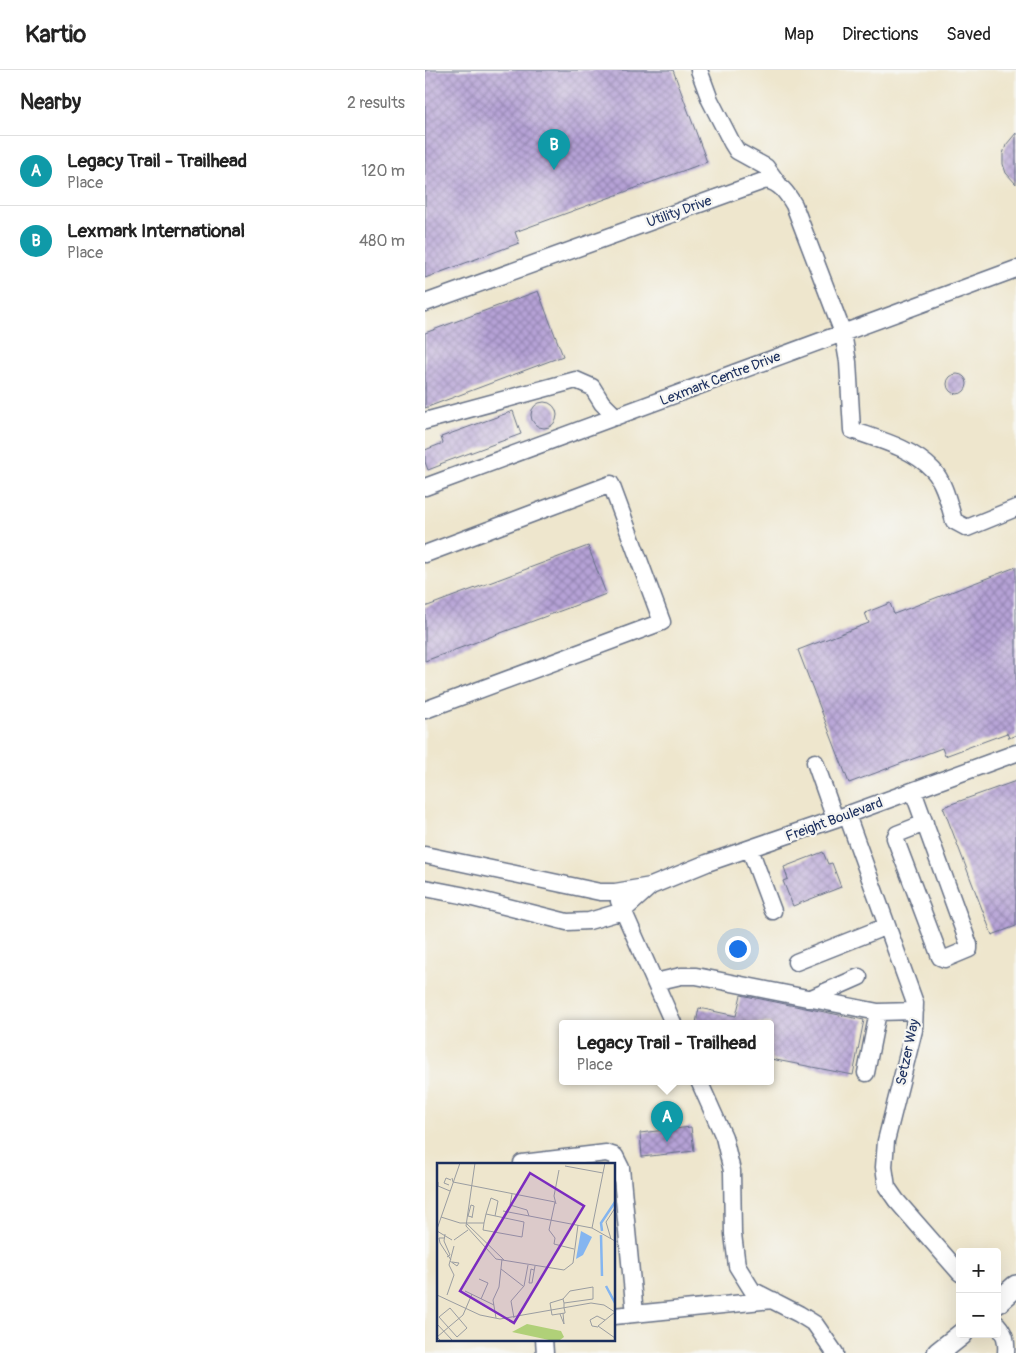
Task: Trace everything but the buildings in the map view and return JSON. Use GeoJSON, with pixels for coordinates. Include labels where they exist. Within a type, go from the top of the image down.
{"type":"FeatureCollection","features":[{"type":"Feature","properties":{"kind":"main road"},"geometry":{"type":"LineString","coordinates":[[1001,1299],[1016,1286]]}},
{"type":"Feature","properties":{"kind":"main road"},"geometry":{"type":"LineString","coordinates":[[938,1353],[957,1338]]}},
{"type":"Feature","properties":{"kind":"lane"},"geometry":{"type":"LineString","coordinates":[[699,70],[710,100],[737,151],[765,166],[794,205],[843,333],[848,362],[852,430],[888,442],[915,455],[934,471],[945,492],[954,521],[967,528],[1016,508]]}},
{"type":"Feature","properties":{"kind":"lane","name":"Utility Drive"},"geometry":{"type":"LineString","coordinates":[[425,303],[766,180],[781,187]]}},
{"type":"Feature","properties":{"kind":"lane","name":"Lexmark Centre Drive"},"geometry":{"type":"LineString","coordinates":[[425,487],[1016,269]]}},
{"type":"Feature","properties":{"kind":"lane"},"geometry":{"type":"LineString","coordinates":[[425,421],[576,380],[592,387],[602,403],[616,417]]}},
{"type":"Feature","properties":{"kind":"lane"},"geometry":{"type":"LineString","coordinates":[[425,554],[611,484],[662,622],[425,710]]}},
{"type":"Feature","properties":{"kind":"lane","name":"Freight Boulevard"},"geometry":{"type":"LineString","coordinates":[[425,855],[599,892],[615,892],[651,886],[707,863],[841,817],[1016,753]]}},
{"type":"Feature","properties":{"kind":"lane","name":"Setzer Way"},"geometry":{"type":"LineString","coordinates":[[815,762],[841,817],[887,926],[915,1003],[914,1030],[886,1141],[884,1167],[887,1187],[896,1200],[956,1268]]}},
{"type":"Feature","properties":{"kind":"lane"},"geometry":{"type":"LineString","coordinates":[[913,791],[925,824],[969,945],[969,949],[945,959],[940,957],[895,838],[897,834],[925,824]]}},
{"type":"Feature","properties":{"kind":"lane"},"geometry":{"type":"LineString","coordinates":[[750,849],[773,911]]}},
{"type":"Feature","properties":{"kind":"lane","name":"Freight Boulevard"},"geometry":{"type":"LineString","coordinates":[[425,888],[461,895],[567,922],[589,921],[623,911],[651,886]]}},
{"type":"Feature","properties":{"kind":"lane"},"geometry":{"type":"LineString","coordinates":[[615,892],[672,1020]]}},
{"type":"Feature","properties":{"kind":"lane"},"geometry":{"type":"LineString","coordinates":[[796,962],[887,926]]}},
{"type":"Feature","properties":{"kind":"lane"},"geometry":{"type":"LineString","coordinates":[[655,982],[681,976],[696,976],[878,1012],[915,1011]]}},
{"type":"Feature","properties":{"kind":"lane"},"geometry":{"type":"LineString","coordinates":[[809,999],[859,977]]}},
{"type":"Feature","properties":{"kind":"lane"},"geometry":{"type":"LineString","coordinates":[[867,1073],[878,1012]]}},
{"type":"Feature","properties":{"kind":"lane"},"geometry":{"type":"LineString","coordinates":[[701,1085],[724,1137],[732,1171],[733,1234],[737,1266],[752,1290],[815,1324],[835,1353]]}},
{"type":"Feature","properties":{"kind":"lane"},"geometry":{"type":"LineString","coordinates":[[522,1163],[606,1153],[615,1156],[621,1168],[635,1314]]}},
{"type":"Feature","properties":{"kind":"lane"},"geometry":{"type":"LineString","coordinates":[[615,1316],[773,1300]]}},
{"type":"Feature","properties":{"kind":"lane"},"geometry":{"type":"LineString","coordinates":[[1001,1329],[1007,1342],[1006,1353]]}},
{"type":"Feature","properties":{"kind":"lane"},"geometry":{"type":"LineString","coordinates":[[544,1340],[545,1353]]}},
{"type":"Feature","properties":{"kind":"place","name":"Lexmark International"},"geometry":{"type":"Point","coordinates":[554,170]}},
{"type":"Feature","properties":{"kind":"place","name":"Legacy Trail - Trailhead"},"geometry":{"type":"Point","coordinates":[667,1142]}}]}
